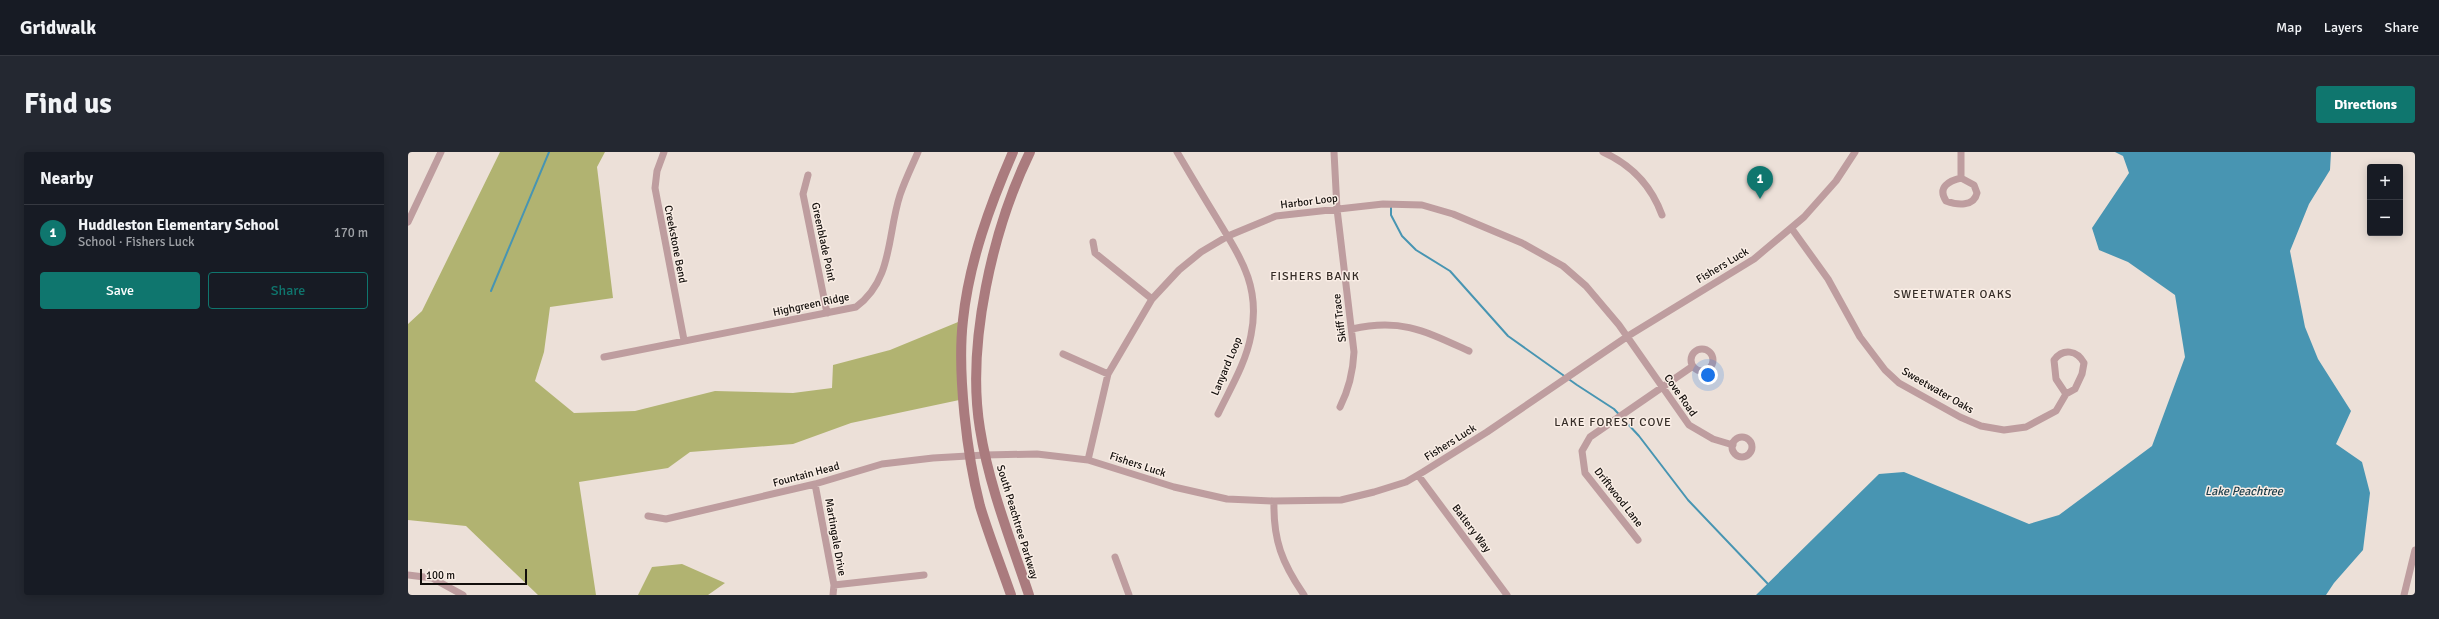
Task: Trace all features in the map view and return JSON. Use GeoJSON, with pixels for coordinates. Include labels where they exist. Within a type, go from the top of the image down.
{"type":"FeatureCollection","features":[{"type":"Feature","properties":{"kind":"main road"},"geometry":{"type":"LineString","coordinates":[[1011,595],[980,506],[971,456],[962,383],[963,320],[975,259],[988,210],[1013,152]]}},
{"type":"Feature","properties":{"kind":"main road","name":"South Peachtree Parkway"},"geometry":{"type":"LineString","coordinates":[[1029,595],[996,497],[985,455],[980,429],[978,382],[979,336],[985,292],[1002,222],[1019,174],[1030,152]]}},
{"type":"Feature","properties":{"kind":"street"},"geometry":{"type":"LineString","coordinates":[[408,222],[441,152]]}},
{"type":"Feature","properties":{"kind":"street","name":"Creekstone Bend"},"geometry":{"type":"LineString","coordinates":[[664,152],[657,171],[656,188],[684,340]]}},
{"type":"Feature","properties":{"kind":"street","name":"Highgreen Ridge"},"geometry":{"type":"LineString","coordinates":[[604,357],[856,307],[871,294],[881,279],[900,195],[918,152]]}},
{"type":"Feature","properties":{"kind":"street","name":"Lanyard Loop"},"geometry":{"type":"LineString","coordinates":[[1177,152],[1243,262],[1251,285],[1253,323],[1247,352],[1218,414]]}},
{"type":"Feature","properties":{"kind":"street","name":"Skiff Trace"},"geometry":{"type":"LineString","coordinates":[[1334,152],[1337,208],[1352,329],[1353,371],[1348,392],[1340,407]]}},
{"type":"Feature","properties":{"kind":"street"},"geometry":{"type":"LineString","coordinates":[[1602,152],[1622,161],[1639,175],[1655,195],[1662,215]]}},
{"type":"Feature","properties":{"kind":"street","name":"Fishers Luck"},"geometry":{"type":"LineString","coordinates":[[971,456],[1036,454],[1088,460],[1197,493],[1227,499],[1274,501],[1340,500],[1406,482],[1565,380],[1628,336],[1754,260],[1792,229],[1836,181],[1855,152]]}},
{"type":"Feature","properties":{"kind":"street"},"geometry":{"type":"LineString","coordinates":[[1961,152],[1961,178]]}},
{"type":"Feature","properties":{"kind":"street","name":"Greenblade Point"},"geometry":{"type":"LineString","coordinates":[[808,175],[803,194],[827,313]]}},
{"type":"Feature","properties":{"kind":"street"},"geometry":{"type":"LineString","coordinates":[[1961,178],[1974,185],[1978,192],[1976,198],[1969,203],[1960,204],[1946,201],[1942,192],[1943,187],[1950,180],[1961,178]]}},
{"type":"Feature","properties":{"kind":"street","name":"Harbor Loop"},"geometry":{"type":"LineString","coordinates":[[1088,460],[1108,374],[1152,299],[1165,284],[1201,252],[1228,236],[1276,216],[1337,208],[1386,204],[1422,206],[1453,214],[1490,228],[1547,256],[1586,286],[1628,336]]}},
{"type":"Feature","properties":{"kind":"street","name":"Sweetwater Oaks"},"geometry":{"type":"LineString","coordinates":[[1792,229],[1828,278],[1872,356],[1899,383],[1917,394],[1981,426],[2004,430],[2026,427],[2044,419],[2056,411],[2066,394],[2075,389],[2082,374],[2084,363],[2078,354],[2067,352],[2058,356],[2054,360],[2054,369],[2058,384],[2066,394]]}},
{"type":"Feature","properties":{"kind":"street"},"geometry":{"type":"LineString","coordinates":[[1093,242],[1095,253],[1152,299]]}},
{"type":"Feature","properties":{"kind":"street"},"geometry":{"type":"LineString","coordinates":[[1352,329],[1384,325],[1417,328],[1469,351]]}},
{"type":"Feature","properties":{"kind":"street","name":"Cove Road"},"geometry":{"type":"LineString","coordinates":[[1628,336],[1689,425],[1713,439],[1733,445]]}},
{"type":"Feature","properties":{"kind":"street"},"geometry":{"type":"LineString","coordinates":[[1064,354],[1108,374]]}},
{"type":"Feature","properties":{"kind":"street","name":"Driftwood Lane"},"geometry":{"type":"LineString","coordinates":[[1638,540],[1585,473],[1582,463],[1582,451],[1590,437],[1693,366]]}},
{"type":"Feature","properties":{"kind":"street","name":"Fountain Head"},"geometry":{"type":"LineString","coordinates":[[648,516],[666,519],[815,484],[882,464],[971,456]]}},
{"type":"Feature","properties":{"kind":"street","name":"Battery Way"},"geometry":{"type":"LineString","coordinates":[[1418,475],[1507,595]]}},
{"type":"Feature","properties":{"kind":"street","name":"Martingale Drive"},"geometry":{"type":"LineString","coordinates":[[815,484],[834,585],[833,595]]}},
{"type":"Feature","properties":{"kind":"street"},"geometry":{"type":"LineString","coordinates":[[1274,501],[1273,523],[1281,558],[1304,595]]}},
{"type":"Feature","properties":{"kind":"street"},"geometry":{"type":"LineString","coordinates":[[2404,595],[2415,550]]}},
{"type":"Feature","properties":{"kind":"street"},"geometry":{"type":"LineString","coordinates":[[1115,557],[1129,595]]}},
{"type":"Feature","properties":{"kind":"street"},"geometry":{"type":"LineString","coordinates":[[408,575],[432,578],[463,595]]}},
{"type":"Feature","properties":{"kind":"street"},"geometry":{"type":"LineString","coordinates":[[834,585],[924,575]]}},
{"type":"Feature","properties":{"kind":"green space"},"geometry":{"type":"Polygon","coordinates":[[[500,152],[605,152],[597,167],[613,298],[550,307],[544,352],[535,381],[574,413],[635,411],[715,391],[793,393],[832,388],[833,365],[890,350],[963,320],[964,399],[851,423],[793,444],[690,452],[668,468],[579,482],[596,595],[538,595],[466,526],[408,520],[408,324],[422,311],[500,152]]]}},
{"type":"Feature","properties":{"kind":"green space"},"geometry":{"type":"Polygon","coordinates":[[[682,564],[725,583],[708,595],[638,595],[652,567],[682,564]]]}},
{"type":"Feature","properties":{"kind":"water","name":"Lake Peachtree"},"geometry":{"type":"Polygon","coordinates":[[[2115,152],[2331,152],[2330,170],[2309,204],[2290,251],[2305,327],[2318,359],[2351,411],[2336,444],[2362,462],[2370,493],[2363,550],[2334,583],[2326,595],[1756,595],[1879,474],[1904,472],[2029,524],[2059,515],[2152,446],[2185,357],[2175,295],[2128,262],[2099,250],[2092,228],[2129,173],[2123,156],[2115,152]]]}},
{"type":"Feature","properties":{"kind":"waterway"},"geometry":{"type":"LineString","coordinates":[[491,291],[549,152]]}},
{"type":"Feature","properties":{"kind":"waterway"},"geometry":{"type":"LineString","coordinates":[[1391,207],[1391,215],[1402,236],[1416,250],[1450,271],[1508,336],[1577,385],[1614,409],[1639,436],[1688,500],[1768,584]]}},
{"type":"Feature","properties":{"kind":"place","name":"Huddleston Elementary School"},"geometry":{"type":"Point","coordinates":[1760,199]}},
{"type":"Feature","properties":{"kind":"district","name":"FISHERS BANK"},"geometry":{"type":"Point","coordinates":[1315,276]}},
{"type":"Feature","properties":{"kind":"district","name":"SWEETWATER OAKS"},"geometry":{"type":"Point","coordinates":[1953,294]}},
{"type":"Feature","properties":{"kind":"district","name":"LAKE FOREST COVE"},"geometry":{"type":"Point","coordinates":[1613,422]}}]}
